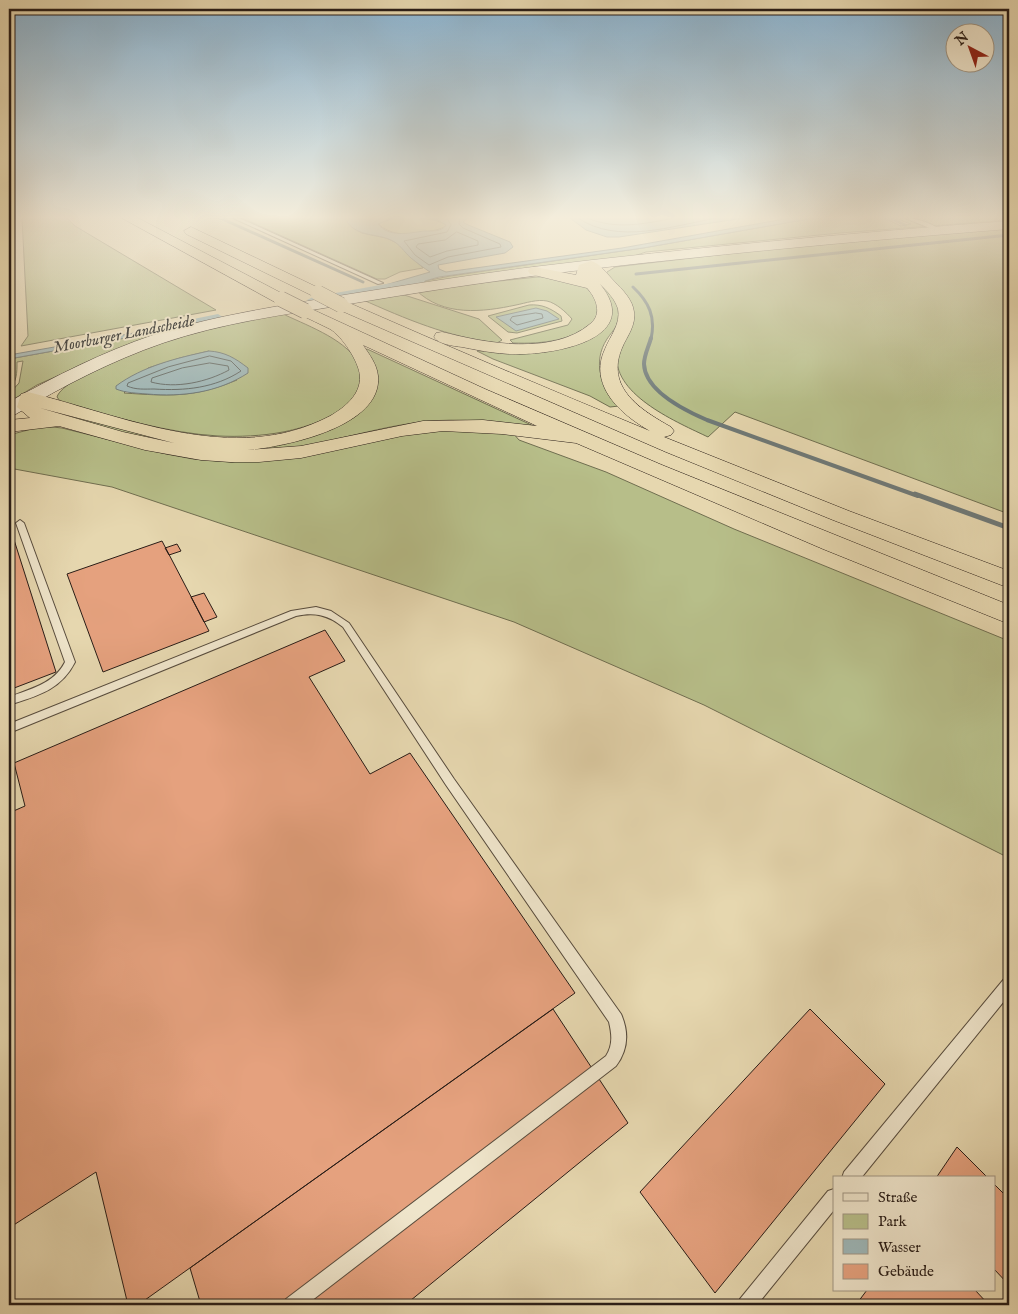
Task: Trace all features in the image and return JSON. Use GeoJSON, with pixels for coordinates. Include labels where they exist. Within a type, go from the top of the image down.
{"type":"FeatureCollection","features":[{"type":"Feature","properties":{"kind":"highway"},"geometry":{"type":"LineString","coordinates":[[244,279],[338,328],[581,438],[1009,615]]}},
{"type":"Feature","properties":{"kind":"highway"},"geometry":{"type":"LineString","coordinates":[[290,279],[341,305],[470,363],[720,466],[1009,580]]}},
{"type":"Feature","properties":{"kind":"highway"},"geometry":{"type":"LineString","coordinates":[[341,305],[383,314],[421,330],[460,342],[511,348],[541,347],[576,340],[590,333],[600,324],[606,314],[605,305],[593,279]]}},
{"type":"Feature","properties":{"kind":"highway"},"geometry":{"type":"LineString","coordinates":[[597,279],[620,298],[626,308],[626,324],[612,350],[608,367],[608,376],[614,391],[624,403],[638,414],[690,444],[720,466]]}},
{"type":"Feature","properties":{"kind":"highway"},"geometry":{"type":"LineString","coordinates":[[338,328],[360,353],[365,362],[370,376],[369,388],[364,398],[351,411],[318,428],[295,436],[239,444],[189,439],[145,430],[28,398],[27,407],[30,411],[64,422],[165,449],[220,456],[283,455],[423,427],[456,425],[513,429],[581,438]]}},
{"type":"Feature","properties":{"kind":"highway"},"geometry":{"type":"LineString","coordinates":[[9,426],[41,422],[64,422]]}},
{"type":"Feature","properties":{"kind":"main road"},"geometry":{"type":"LineString","coordinates":[[9,410],[60,380],[92,365],[197,328],[255,315],[427,285],[471,279]]}},
{"type":"Feature","properties":{"kind":"lane"},"geometry":{"type":"LineString","coordinates":[[372,279],[380,283]]}},
{"type":"Feature","properties":{"kind":"lane"},"geometry":{"type":"LineString","coordinates":[[9,701],[58,681],[66,672],[70,662],[20,523]]}},
{"type":"Feature","properties":{"kind":"lane"},"geometry":{"type":"LineString","coordinates":[[9,729],[294,613],[317,610],[335,616],[346,625],[456,790],[616,1019],[621,1038],[618,1052],[611,1062],[292,1305]]}},
{"type":"Feature","properties":{"kind":"lane"},"geometry":{"type":"LineString","coordinates":[[852,1176],[1009,984]]}},
{"type":"Feature","properties":{"kind":"lane"},"geometry":{"type":"LineString","coordinates":[[746,1305],[833,1198]]}},
{"type":"Feature","properties":{"kind":"green space"},"geometry":{"type":"Polygon","coordinates":[[[25,279],[165,279],[216,310],[21,346],[28,336],[25,279]]]}},
{"type":"Feature","properties":{"kind":"green space"},"geometry":{"type":"Polygon","coordinates":[[[433,279],[453,279],[424,283],[433,279]]]}},
{"type":"Feature","properties":{"kind":"green space"},"geometry":{"type":"Polygon","coordinates":[[[515,279],[560,279],[586,287],[598,301],[597,320],[578,333],[558,340],[536,343],[513,343],[510,340],[568,325],[572,319],[561,308],[547,301],[535,301],[490,309],[464,310],[438,305],[416,290],[515,279]]]}},
{"type":"Feature","properties":{"kind":"green space"},"geometry":{"type":"Polygon","coordinates":[[[609,279],[1009,279],[1009,514],[735,412],[708,437],[681,424],[637,396],[626,384],[619,370],[618,352],[633,317],[609,279]]]}},
{"type":"Feature","properties":{"kind":"green space"},"geometry":{"type":"Polygon","coordinates":[[[594,280],[599,280],[617,300],[621,313],[615,329],[602,348],[599,366],[607,391],[619,406],[610,407],[590,396],[493,359],[477,351],[545,352],[611,315],[611,305],[594,280]]]}},
{"type":"Feature","properties":{"kind":"green space"},"geometry":{"type":"Polygon","coordinates":[[[398,293],[479,319],[502,340],[497,343],[444,332],[361,299],[398,293]]]}},
{"type":"Feature","properties":{"kind":"green space"},"geometry":{"type":"Polygon","coordinates":[[[529,305],[538,305],[549,309],[561,316],[562,321],[517,333],[508,332],[488,316],[529,305]]]}},
{"type":"Feature","properties":{"kind":"green space"},"geometry":{"type":"Polygon","coordinates":[[[281,313],[322,332],[343,345],[357,361],[362,376],[360,389],[352,401],[341,410],[311,424],[283,432],[250,436],[180,432],[67,404],[60,401],[57,397],[63,389],[77,379],[137,351],[187,334],[281,313]],[[209,351],[148,368],[124,393],[168,395],[194,393],[237,380],[209,351]]]}},
{"type":"Feature","properties":{"kind":"green space"},"geometry":{"type":"Polygon","coordinates":[[[186,327],[93,360],[37,385],[9,402],[9,394],[19,383],[23,361],[17,362],[15,380],[9,390],[9,359],[186,327]]]}},
{"type":"Feature","properties":{"kind":"green space"},"geometry":{"type":"Polygon","coordinates":[[[367,349],[538,428],[480,421],[421,422],[290,448],[246,452],[221,451],[173,444],[54,414],[57,412],[168,440],[298,438],[375,393],[378,375],[375,365],[364,350],[367,349]]]}},
{"type":"Feature","properties":{"kind":"green space"},"geometry":{"type":"Polygon","coordinates":[[[43,426],[62,428],[166,454],[193,459],[232,462],[439,428],[513,433],[519,440],[606,472],[734,529],[1009,641],[1009,858],[704,705],[514,622],[112,487],[9,468],[9,435],[43,426]]]}},
{"type":"Feature","properties":{"kind":"water"},"geometry":{"type":"Polygon","coordinates":[[[405,279],[431,279],[424,283],[378,291],[375,288],[405,279]]]}},
{"type":"Feature","properties":{"kind":"water"},"geometry":{"type":"Polygon","coordinates":[[[536,308],[547,311],[559,319],[516,331],[496,317],[536,308]]]}},
{"type":"Feature","properties":{"kind":"water"},"geometry":{"type":"Polygon","coordinates":[[[185,324],[186,327],[9,359],[9,355],[185,324]]]}},
{"type":"Feature","properties":{"kind":"water"},"geometry":{"type":"Polygon","coordinates":[[[209,351],[234,358],[248,368],[248,373],[224,385],[186,394],[160,395],[116,389],[116,386],[126,379],[149,368],[209,351]]]}},
{"type":"Feature","properties":{"kind":"building"},"geometry":{"type":"Polygon","coordinates":[[[9,524],[56,672],[9,690],[9,524]]]}},
{"type":"Feature","properties":{"kind":"building"},"geometry":{"type":"Polygon","coordinates":[[[162,541],[209,631],[103,672],[67,574],[162,541]]]}},
{"type":"Feature","properties":{"kind":"building"},"geometry":{"type":"Polygon","coordinates":[[[177,544],[181,551],[169,555],[165,548],[177,544]]]}},
{"type":"Feature","properties":{"kind":"building"},"geometry":{"type":"Polygon","coordinates":[[[204,593],[217,617],[204,622],[191,597],[204,593]]]}},
{"type":"Feature","properties":{"kind":"building"},"geometry":{"type":"Polygon","coordinates":[[[325,630],[345,661],[309,677],[370,774],[410,753],[575,993],[138,1305],[128,1305],[96,1172],[9,1228],[9,813],[25,806],[14,763],[325,630]]]}},
{"type":"Feature","properties":{"kind":"building"},"geometry":{"type":"Polygon","coordinates":[[[553,1009],[628,1123],[405,1305],[201,1305],[190,1268],[553,1009]]]}},
{"type":"Feature","properties":{"kind":"building"},"geometry":{"type":"Polygon","coordinates":[[[810,1009],[885,1084],[715,1293],[640,1192],[810,1009]]]}},
{"type":"Feature","properties":{"kind":"building"},"geometry":{"type":"Polygon","coordinates":[[[957,1147],[986,1176],[937,1176],[957,1147]]]}},
{"type":"Feature","properties":{"kind":"building"},"geometry":{"type":"Polygon","coordinates":[[[996,1186],[1009,1199],[1009,1285],[996,1271],[996,1186]]]}},
{"type":"Feature","properties":{"kind":"building"},"geometry":{"type":"Polygon","coordinates":[[[866,1292],[977,1292],[989,1305],[861,1305],[858,1302],[866,1292]]]}},
{"type":"Feature","properties":{"kind":"waterway"},"geometry":{"type":"LineString","coordinates":[[357,279],[363,282]]}},
{"type":"Feature","properties":{"kind":"waterway","name":"Moorburger Landscheide"},"geometry":{"type":"LineString","coordinates":[[313,300],[403,284]]}},
{"type":"Feature","properties":{"kind":"waterway"},"geometry":{"type":"LineString","coordinates":[[633,287],[643,298],[650,310],[653,324],[651,339]]}},
{"type":"Feature","properties":{"kind":"waterway","name":"Moorburger Landscheide"},"geometry":{"type":"LineString","coordinates":[[159,330],[218,318]]}},
{"type":"Feature","properties":{"kind":"waterway"},"geometry":{"type":"LineString","coordinates":[[651,338],[644,361],[646,374],[651,383],[668,399],[688,411],[707,420],[918,496]]}},
{"type":"Feature","properties":{"kind":"waterway"},"geometry":{"type":"LineString","coordinates":[[915,494],[1009,528]]}}]}
